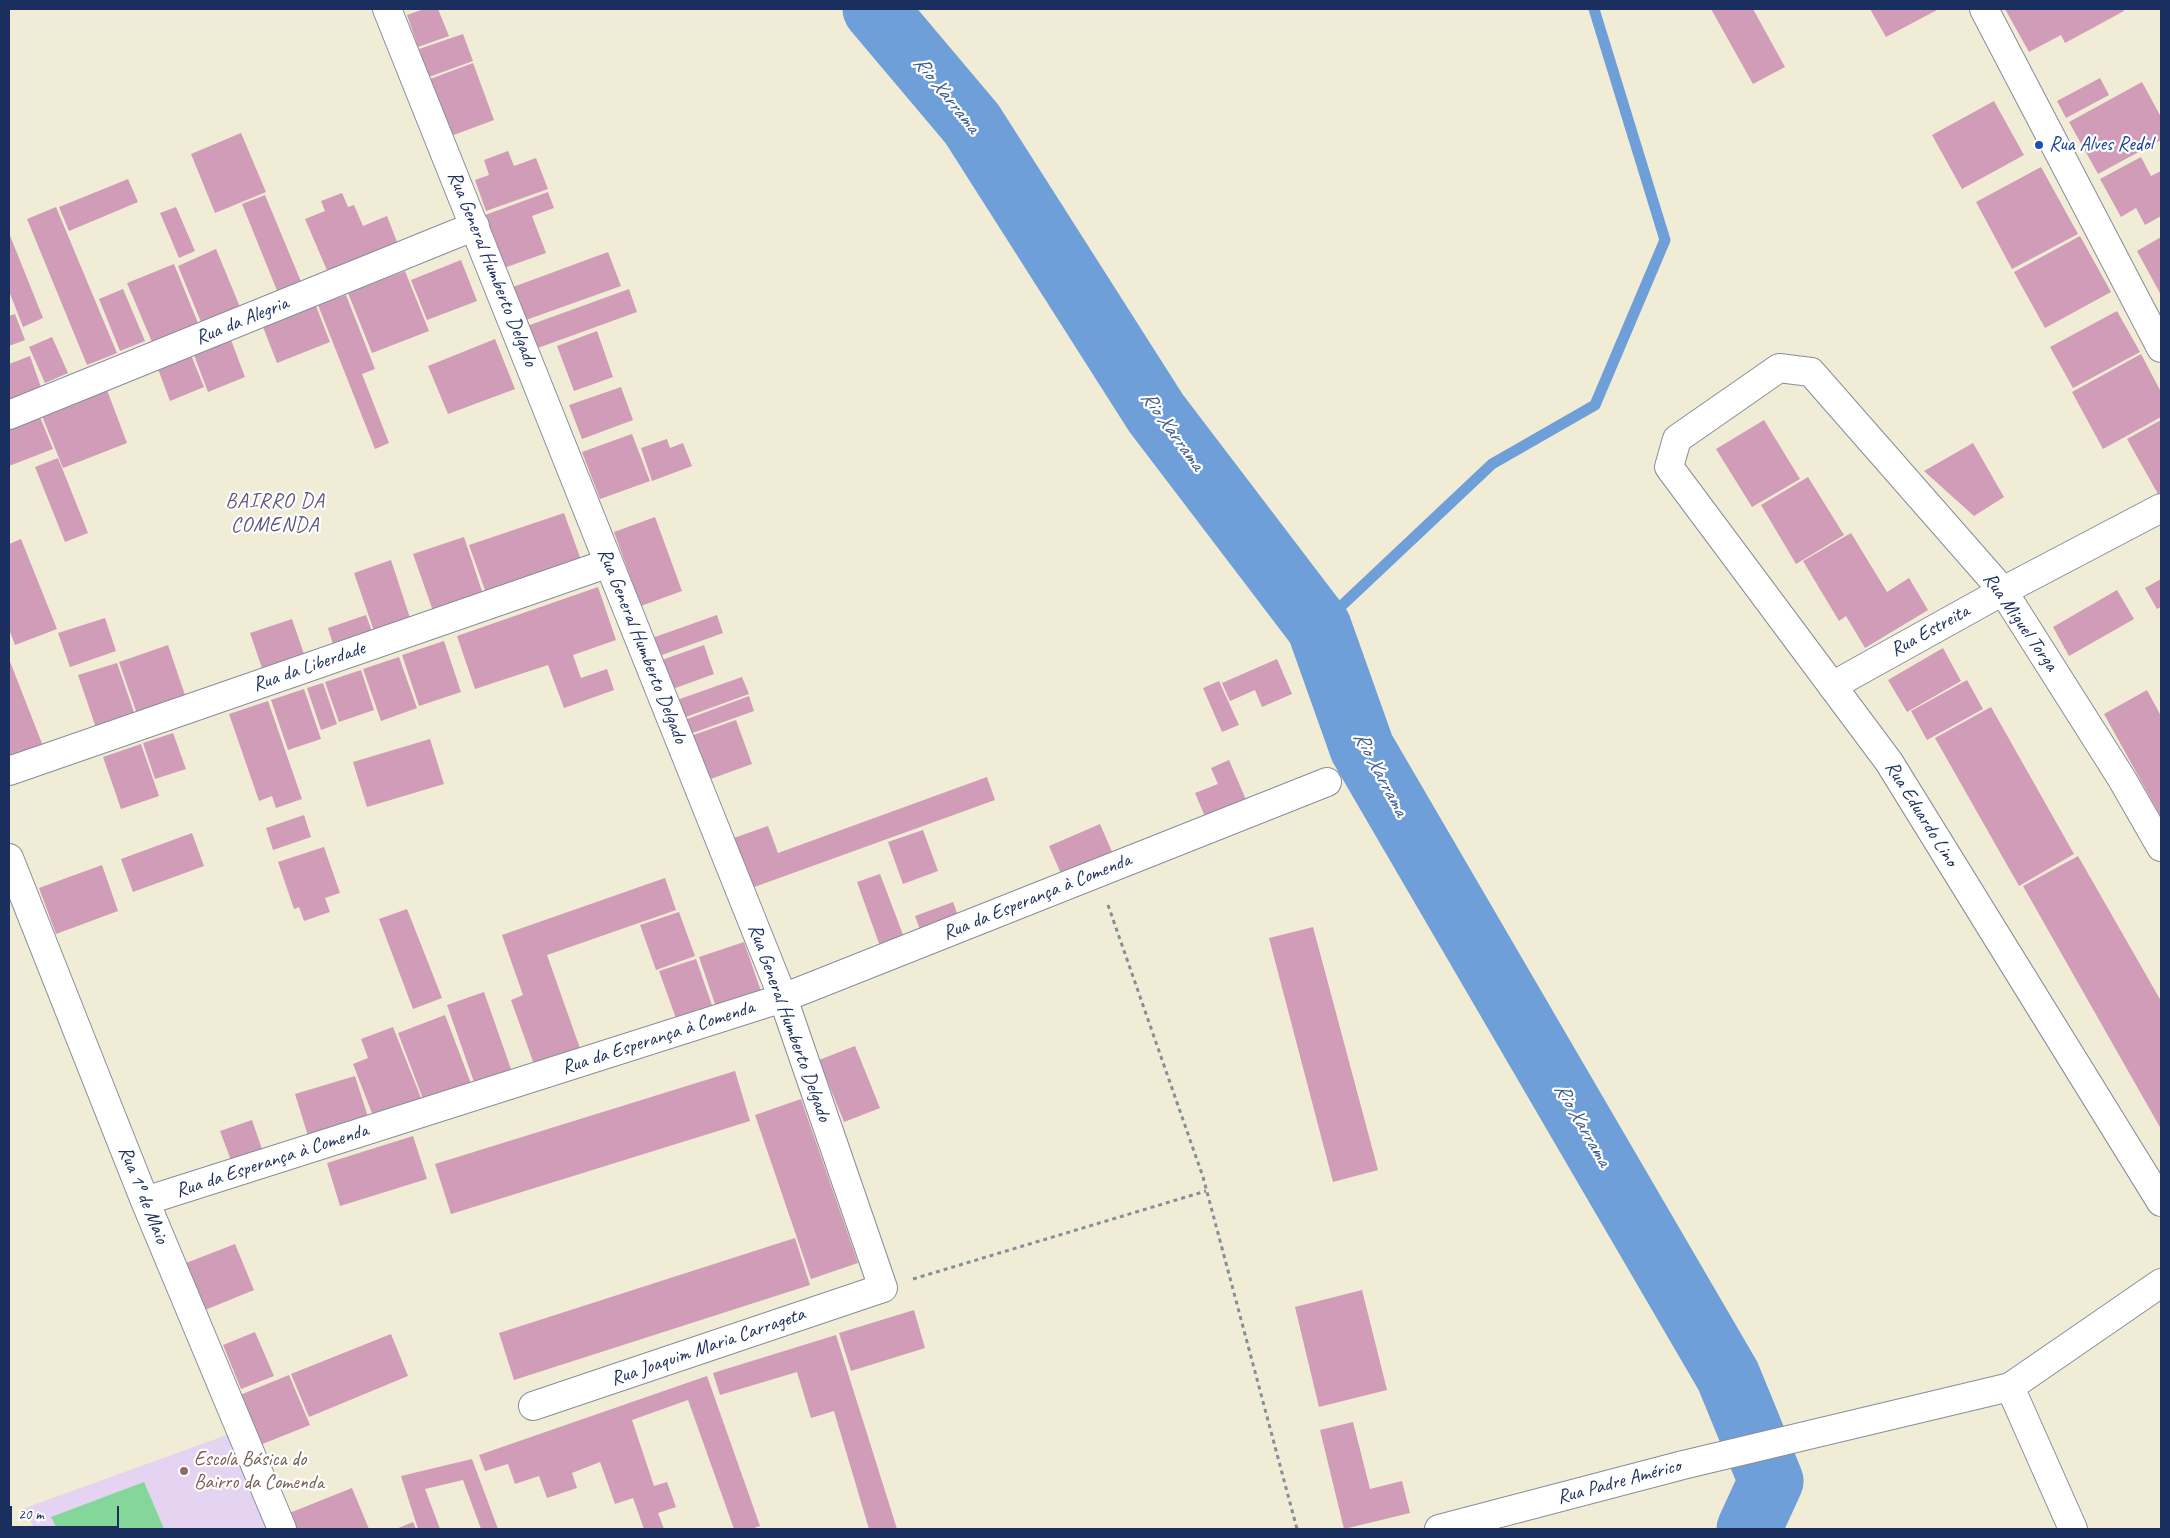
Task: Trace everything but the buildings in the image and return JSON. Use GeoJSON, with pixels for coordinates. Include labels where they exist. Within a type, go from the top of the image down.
{"type":"FeatureCollection","features":[{"type":"Feature","properties":{"kind":"street","name":"Rua General Humberto Delgado"},"geometry":{"type":"LineString","coordinates":[[388,9],[783,998],[883,1288]]}},
{"type":"Feature","properties":{"kind":"street"},"geometry":{"type":"LineString","coordinates":[[1984,9],[2161,348]]}},
{"type":"Feature","properties":{"kind":"street","name":"Rua da Alegria"},"geometry":{"type":"LineString","coordinates":[[9,415],[475,226]]}},
{"type":"Feature","properties":{"kind":"street","name":"Rua Eduardo Lino"},"geometry":{"type":"LineString","coordinates":[[1811,372],[1779,368],[1676,439],[1669,467],[1889,762],[2161,1202]]}},
{"type":"Feature","properties":{"kind":"street","name":"Rua Miguel Torga"},"geometry":{"type":"LineString","coordinates":[[1811,372],[2003,591],[2116,771],[2161,847]]}},
{"type":"Feature","properties":{"kind":"street","name":"Rua Estreita"},"geometry":{"type":"LineString","coordinates":[[1832,686],[2003,591],[2161,508]]}},
{"type":"Feature","properties":{"kind":"street","name":"Rua da Liberdade"},"geometry":{"type":"LineString","coordinates":[[9,772],[609,563]]}},
{"type":"Feature","properties":{"kind":"street","name":"Rua da Esperança à Comenda"},"geometry":{"type":"LineString","coordinates":[[145,1201],[783,998],[1328,782]]}},
{"type":"Feature","properties":{"kind":"street","name":"Rua 1º de Maio"},"geometry":{"type":"LineString","coordinates":[[9,858],[145,1201],[282,1529]]}},
{"type":"Feature","properties":{"kind":"street"},"geometry":{"type":"LineString","coordinates":[[2073,1529],[2010,1387],[2161,1283]]}},
{"type":"Feature","properties":{"kind":"street","name":"Rua Joaquim Maria Carrageta"},"geometry":{"type":"LineString","coordinates":[[533,1406],[883,1288]]}},
{"type":"Feature","properties":{"kind":"street","name":"Rua Padre Américo"},"geometry":{"type":"LineString","coordinates":[[1440,1529],[1683,1465],[2010,1387]]}},
{"type":"Feature","properties":{"kind":"path"},"geometry":{"type":"LineString","coordinates":[[1097,874],[1206,1191],[1297,1529]]}},
{"type":"Feature","properties":{"kind":"path"},"geometry":{"type":"LineString","coordinates":[[883,1288],[1206,1191]]}},
{"type":"Feature","properties":{"kind":"shaded area","name":"Escola Básica do Bairro da Comenda"},"geometry":{"type":"Polygon","coordinates":[[[227,1435],[267,1529],[34,1529],[25,1508],[227,1435]]]}},
{"type":"Feature","properties":{"kind":"green space"},"geometry":{"type":"Polygon","coordinates":[[[144,1482],[164,1529],[57,1529],[51,1517],[144,1482]]]}},
{"type":"Feature","properties":{"kind":"waterway","name":"Rio Xarrama"},"geometry":{"type":"LineString","coordinates":[[875,9],[972,124],[1156,413],[1319,627],[1362,748],[1728,1376],[1771,1481],[1749,1529]]}},
{"type":"Feature","properties":{"kind":"waterway"},"geometry":{"type":"LineString","coordinates":[[1319,627],[1492,464],[1595,405],[1665,240],[1594,9]]}},
{"type":"Feature","properties":{"kind":"place","name":"Rua Alves Redol"},"geometry":{"type":"Point","coordinates":[2039,145]}},
{"type":"Feature","properties":{"kind":"place","name":"Escola Básica do Bairro da Comenda"},"geometry":{"type":"Point","coordinates":[184,1471]}},
{"type":"Feature","properties":{"kind":"district","name":"BAIRRO DA COMENDA"},"geometry":{"type":"Point","coordinates":[275,513]}}]}
